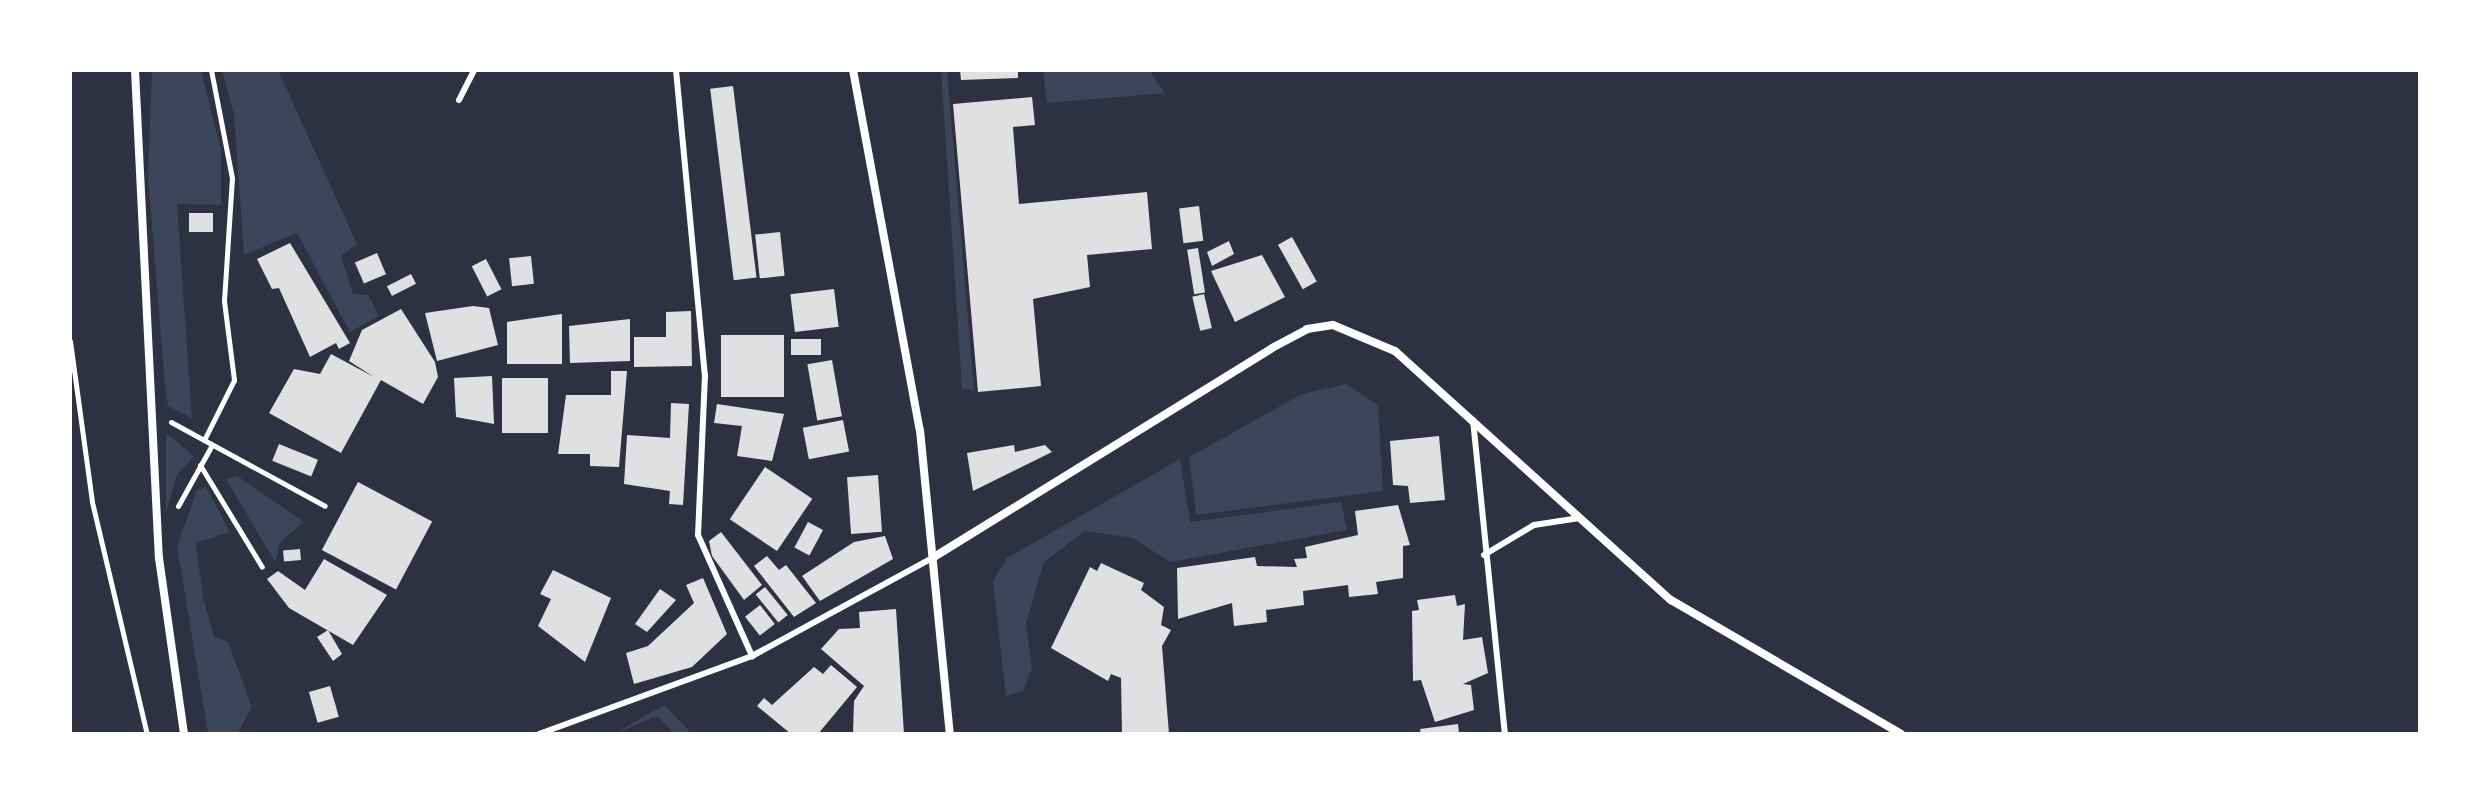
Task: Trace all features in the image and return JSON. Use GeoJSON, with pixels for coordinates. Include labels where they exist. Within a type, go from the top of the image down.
{"type":"FeatureCollection","features":[{"type":"Feature","properties":{"kind":"street"},"geometry":{"type":"LineString","coordinates":[[135,70],[159,551],[185,733]]}},
{"type":"Feature","properties":{"kind":"street"},"geometry":{"type":"LineString","coordinates":[[853,70],[920,430],[950,734]]}},
{"type":"Feature","properties":{"kind":"street"},"geometry":{"type":"LineString","coordinates":[[934,557],[1307,329],[1364,332],[1473,420],[1579,518],[1714,629],[1901,734]]}},
{"type":"Feature","properties":{"kind":"lane"},"geometry":{"type":"LineString","coordinates":[[459,100],[474,70]]}},
{"type":"Feature","properties":{"kind":"lane"},"geometry":{"type":"LineString","coordinates":[[676,70],[705,375],[698,535],[752,656]]}},
{"type":"Feature","properties":{"kind":"lane"},"geometry":{"type":"LineString","coordinates":[[1473,420],[1484,555],[1505,734]]}},
{"type":"Feature","properties":{"kind":"lane"},"geometry":{"type":"LineString","coordinates":[[1484,555],[1524,529],[1579,518]]}},
{"type":"Feature","properties":{"kind":"lane"},"geometry":{"type":"LineString","coordinates":[[539,734],[752,656],[934,557]]}},
{"type":"Feature","properties":{"kind":"path"},"geometry":{"type":"LineString","coordinates":[[204,440],[234,380],[224,301],[232,178],[211,70]]}},
{"type":"Feature","properties":{"kind":"path"},"geometry":{"type":"LineString","coordinates":[[70,341],[92,502],[147,734]]}},
{"type":"Feature","properties":{"kind":"path"},"geometry":{"type":"LineString","coordinates":[[151,411],[325,506]]}},
{"type":"Feature","properties":{"kind":"path"},"geometry":{"type":"LineString","coordinates":[[159,551],[212,445]]}},
{"type":"Feature","properties":{"kind":"path"},"geometry":{"type":"LineString","coordinates":[[200,465],[262,567]]}},
{"type":"Feature","properties":{"kind":"shaded area"},"geometry":{"type":"Polygon","coordinates":[[[152,70],[201,70],[221,150],[221,205],[177,204],[192,418],[168,406],[165,386],[148,176],[152,70]]]}},
{"type":"Feature","properties":{"kind":"shaded area"},"geometry":{"type":"Polygon","coordinates":[[[222,70],[278,70],[357,244],[341,256],[353,294],[368,295],[379,316],[350,332],[297,233],[244,255],[234,115],[222,70]]]}},
{"type":"Feature","properties":{"kind":"shaded area"},"geometry":{"type":"Polygon","coordinates":[[[941,70],[947,70],[974,390],[962,389],[941,70]]]}},
{"type":"Feature","properties":{"kind":"shaded area"},"geometry":{"type":"Polygon","coordinates":[[[1043,70],[1149,70],[1165,93],[1047,103],[1043,70]]]}},
{"type":"Feature","properties":{"kind":"shaded area"},"geometry":{"type":"Polygon","coordinates":[[[1346,384],[1378,405],[1383,491],[1196,515],[1189,457],[1302,394],[1346,384]]]}},
{"type":"Feature","properties":{"kind":"shaded area"},"geometry":{"type":"Polygon","coordinates":[[[166,433],[194,456],[177,475],[166,512],[166,433]]]}},
{"type":"Feature","properties":{"kind":"shaded area"},"geometry":{"type":"Polygon","coordinates":[[[1180,459],[1190,522],[1341,502],[1347,530],[1170,562],[1133,538],[1085,531],[1044,562],[1026,623],[1032,668],[1023,691],[1006,696],[993,581],[1007,558],[1180,459]]]}},
{"type":"Feature","properties":{"kind":"shaded area"},"geometry":{"type":"Polygon","coordinates":[[[237,476],[304,522],[280,542],[275,562],[226,479],[237,476]]]}},
{"type":"Feature","properties":{"kind":"shaded area"},"geometry":{"type":"Polygon","coordinates":[[[206,487],[230,532],[196,543],[203,597],[214,637],[228,642],[252,707],[237,734],[208,734],[177,546],[197,490],[206,487]]]}},
{"type":"Feature","properties":{"kind":"shaded area"},"geometry":{"type":"Polygon","coordinates":[[[664,705],[692,734],[675,734],[657,716],[614,734],[664,705]]]}},
{"type":"Feature","properties":{"kind":"building"},"geometry":{"type":"Polygon","coordinates":[[[960,70],[1018,70],[1018,78],[961,80],[960,70]]]}},
{"type":"Feature","properties":{"kind":"building"},"geometry":{"type":"Polygon","coordinates":[[[733,86],[757,278],[734,280],[710,89],[733,86]]]}},
{"type":"Feature","properties":{"kind":"building"},"geometry":{"type":"Polygon","coordinates":[[[1032,97],[1035,125],[1013,127],[1019,204],[1147,192],[1152,249],[1087,255],[1090,287],[1033,299],[1041,386],[978,392],[953,104],[1032,97]]]}},
{"type":"Feature","properties":{"kind":"building"},"geometry":{"type":"Polygon","coordinates":[[[1199,206],[1203,241],[1183,243],[1179,208],[1199,206]]]}},
{"type":"Feature","properties":{"kind":"building"},"geometry":{"type":"Polygon","coordinates":[[[189,213],[213,213],[213,232],[189,232],[189,213]]]}},
{"type":"Feature","properties":{"kind":"building"},"geometry":{"type":"Polygon","coordinates":[[[780,232],[785,276],[760,278],[755,235],[780,232]]]}},
{"type":"Feature","properties":{"kind":"building"},"geometry":{"type":"Polygon","coordinates":[[[1292,237],[1317,282],[1303,289],[1278,245],[1292,237]]]}},
{"type":"Feature","properties":{"kind":"building"},"geometry":{"type":"Polygon","coordinates":[[[1229,241],[1234,254],[1212,266],[1207,252],[1229,241]]]}},
{"type":"Feature","properties":{"kind":"building"},"geometry":{"type":"Polygon","coordinates":[[[290,243],[350,343],[339,349],[336,343],[310,357],[279,288],[272,289],[257,259],[290,243]]]}},
{"type":"Feature","properties":{"kind":"building"},"geometry":{"type":"Polygon","coordinates":[[[1198,248],[1205,292],[1194,294],[1187,250],[1198,248]]]}},
{"type":"Feature","properties":{"kind":"building"},"geometry":{"type":"Polygon","coordinates":[[[377,253],[386,274],[364,284],[355,262],[377,253]]]}},
{"type":"Feature","properties":{"kind":"building"},"geometry":{"type":"Polygon","coordinates":[[[1262,255],[1285,297],[1235,322],[1211,271],[1262,255]]]}},
{"type":"Feature","properties":{"kind":"building"},"geometry":{"type":"Polygon","coordinates":[[[531,256],[534,284],[512,286],[509,258],[531,256]]]}},
{"type":"Feature","properties":{"kind":"building"},"geometry":{"type":"Polygon","coordinates":[[[486,259],[501,289],[487,297],[472,266],[486,259]]]}},
{"type":"Feature","properties":{"kind":"building"},"geometry":{"type":"Polygon","coordinates":[[[411,274],[416,284],[392,296],[387,286],[411,274]]]}},
{"type":"Feature","properties":{"kind":"building"},"geometry":{"type":"Polygon","coordinates":[[[834,289],[839,327],[795,332],[790,294],[834,289]]]}},
{"type":"Feature","properties":{"kind":"building"},"geometry":{"type":"Polygon","coordinates":[[[1204,294],[1212,328],[1200,331],[1192,297],[1204,294]]]}},
{"type":"Feature","properties":{"kind":"building"},"geometry":{"type":"Polygon","coordinates":[[[473,306],[489,308],[498,345],[437,361],[425,313],[473,306]]]}},
{"type":"Feature","properties":{"kind":"building"},"geometry":{"type":"Polygon","coordinates":[[[401,309],[435,362],[438,377],[423,404],[381,380],[341,453],[269,413],[294,369],[320,374],[331,354],[374,377],[349,361],[362,330],[401,309]]]}},
{"type":"Feature","properties":{"kind":"building"},"geometry":{"type":"Polygon","coordinates":[[[691,311],[692,366],[634,367],[634,337],[666,337],[666,312],[691,311]]]}},
{"type":"Feature","properties":{"kind":"building"},"geometry":{"type":"Polygon","coordinates":[[[562,314],[562,364],[507,364],[507,322],[562,314]]]}},
{"type":"Feature","properties":{"kind":"building"},"geometry":{"type":"Polygon","coordinates":[[[630,319],[630,361],[570,363],[569,326],[630,319]]]}},
{"type":"Feature","properties":{"kind":"building"},"geometry":{"type":"Polygon","coordinates":[[[721,335],[784,335],[784,397],[721,397],[721,335]]]}},
{"type":"Feature","properties":{"kind":"building"},"geometry":{"type":"Polygon","coordinates":[[[791,339],[821,339],[821,355],[791,355],[791,339]]]}},
{"type":"Feature","properties":{"kind":"building"},"geometry":{"type":"Polygon","coordinates":[[[832,360],[842,416],[817,420],[807,364],[832,360]]]}},
{"type":"Feature","properties":{"kind":"building"},"geometry":{"type":"Polygon","coordinates":[[[611,371],[627,371],[619,467],[590,466],[590,454],[558,454],[566,395],[611,395],[611,371]]]}},
{"type":"Feature","properties":{"kind":"building"},"geometry":{"type":"Polygon","coordinates":[[[492,376],[494,424],[456,417],[454,378],[492,376]]]}},
{"type":"Feature","properties":{"kind":"building"},"geometry":{"type":"Polygon","coordinates":[[[502,378],[548,378],[548,433],[502,433],[502,378]]]}},
{"type":"Feature","properties":{"kind":"building"},"geometry":{"type":"Polygon","coordinates":[[[671,403],[689,404],[683,505],[669,504],[670,491],[624,484],[627,435],[670,438],[671,403]]]}},
{"type":"Feature","properties":{"kind":"building"},"geometry":{"type":"Polygon","coordinates":[[[717,404],[784,414],[772,461],[737,456],[742,426],[714,423],[717,404]]]}},
{"type":"Feature","properties":{"kind":"building"},"geometry":{"type":"Polygon","coordinates":[[[843,420],[849,451],[809,459],[803,428],[843,420]]]}},
{"type":"Feature","properties":{"kind":"building"},"geometry":{"type":"Polygon","coordinates":[[[1439,436],[1445,500],[1410,503],[1408,486],[1393,485],[1390,441],[1439,436]]]}},
{"type":"Feature","properties":{"kind":"building"},"geometry":{"type":"Polygon","coordinates":[[[279,444],[318,460],[311,476],[272,461],[279,444]]]}},
{"type":"Feature","properties":{"kind":"building"},"geometry":{"type":"Polygon","coordinates":[[[1014,445],[1015,452],[1045,445],[1052,452],[973,491],[967,453],[1014,445]]]}},
{"type":"Feature","properties":{"kind":"building"},"geometry":{"type":"Polygon","coordinates":[[[765,467],[812,499],[777,551],[730,519],[765,467]]]}},
{"type":"Feature","properties":{"kind":"building"},"geometry":{"type":"Polygon","coordinates":[[[878,475],[882,532],[851,534],[847,477],[878,475]]]}},
{"type":"Feature","properties":{"kind":"building"},"geometry":{"type":"Polygon","coordinates":[[[358,482],[432,521],[396,589],[322,550],[358,482]]]}},
{"type":"Feature","properties":{"kind":"building"},"geometry":{"type":"Polygon","coordinates":[[[1398,505],[1410,545],[1403,546],[1403,578],[1376,582],[1378,594],[1349,597],[1348,585],[1303,591],[1304,605],[1266,610],[1267,622],[1234,626],[1232,603],[1178,619],[1177,568],[1255,557],[1257,566],[1297,567],[1294,559],[1307,558],[1305,547],[1358,535],[1355,511],[1398,505]]]}},
{"type":"Feature","properties":{"kind":"building"},"geometry":{"type":"Polygon","coordinates":[[[808,522],[823,530],[809,556],[794,548],[808,522]]]}},
{"type":"Feature","properties":{"kind":"building"},"geometry":{"type":"Polygon","coordinates":[[[721,532],[762,585],[744,600],[712,556],[709,541],[721,532]]]}},
{"type":"Feature","properties":{"kind":"building"},"geometry":{"type":"Polygon","coordinates":[[[885,536],[893,559],[820,601],[802,576],[854,542],[885,536]]]}},
{"type":"Feature","properties":{"kind":"building"},"geometry":{"type":"Polygon","coordinates":[[[300,549],[301,560],[284,561],[283,550],[300,549]]]}},
{"type":"Feature","properties":{"kind":"building"},"geometry":{"type":"Polygon","coordinates":[[[767,556],[779,570],[786,565],[816,603],[794,617],[754,566],[767,556]]]}},
{"type":"Feature","properties":{"kind":"building"},"geometry":{"type":"Polygon","coordinates":[[[324,559],[387,595],[353,645],[289,608],[267,579],[278,571],[305,590],[324,559]]]}},
{"type":"Feature","properties":{"kind":"building"},"geometry":{"type":"Polygon","coordinates":[[[1101,563],[1144,583],[1141,590],[1164,607],[1161,625],[1171,630],[1162,646],[1169,734],[1122,734],[1121,678],[1111,674],[1108,681],[1051,648],[1090,567],[1097,571],[1101,563]]]}},
{"type":"Feature","properties":{"kind":"building"},"geometry":{"type":"Polygon","coordinates":[[[553,570],[611,598],[585,662],[538,626],[551,599],[540,594],[553,570]]]}},
{"type":"Feature","properties":{"kind":"building"},"geometry":{"type":"Polygon","coordinates":[[[703,578],[727,634],[692,667],[634,684],[626,653],[648,646],[694,603],[686,585],[703,578]]]}},
{"type":"Feature","properties":{"kind":"building"},"geometry":{"type":"Polygon","coordinates":[[[765,587],[788,615],[778,623],[756,595],[765,587]]]}},
{"type":"Feature","properties":{"kind":"building"},"geometry":{"type":"Polygon","coordinates":[[[660,589],[676,600],[647,632],[635,624],[660,589]]]}},
{"type":"Feature","properties":{"kind":"building"},"geometry":{"type":"Polygon","coordinates":[[[1455,595],[1457,606],[1465,604],[1463,640],[1482,637],[1488,673],[1463,684],[1471,685],[1474,710],[1435,722],[1421,680],[1413,681],[1412,611],[1419,610],[1417,600],[1455,595]]]}},
{"type":"Feature","properties":{"kind":"building"},"geometry":{"type":"Polygon","coordinates":[[[760,605],[775,624],[760,636],[745,617],[760,605]]]}},
{"type":"Feature","properties":{"kind":"building"},"geometry":{"type":"Polygon","coordinates":[[[896,609],[904,734],[853,734],[854,701],[864,686],[821,649],[839,629],[860,628],[859,612],[896,609]]]}},
{"type":"Feature","properties":{"kind":"building"},"geometry":{"type":"Polygon","coordinates":[[[328,630],[342,654],[333,661],[317,637],[328,630]]]}},
{"type":"Feature","properties":{"kind":"building"},"geometry":{"type":"Polygon","coordinates":[[[831,665],[857,687],[818,734],[791,734],[757,706],[764,698],[772,705],[814,667],[823,674],[831,665]]]}},
{"type":"Feature","properties":{"kind":"building"},"geometry":{"type":"Polygon","coordinates":[[[330,686],[339,717],[318,723],[309,692],[330,686]]]}},
{"type":"Feature","properties":{"kind":"building"},"geometry":{"type":"Polygon","coordinates":[[[1458,724],[1459,734],[1421,734],[1420,729],[1458,724]]]}}]}
